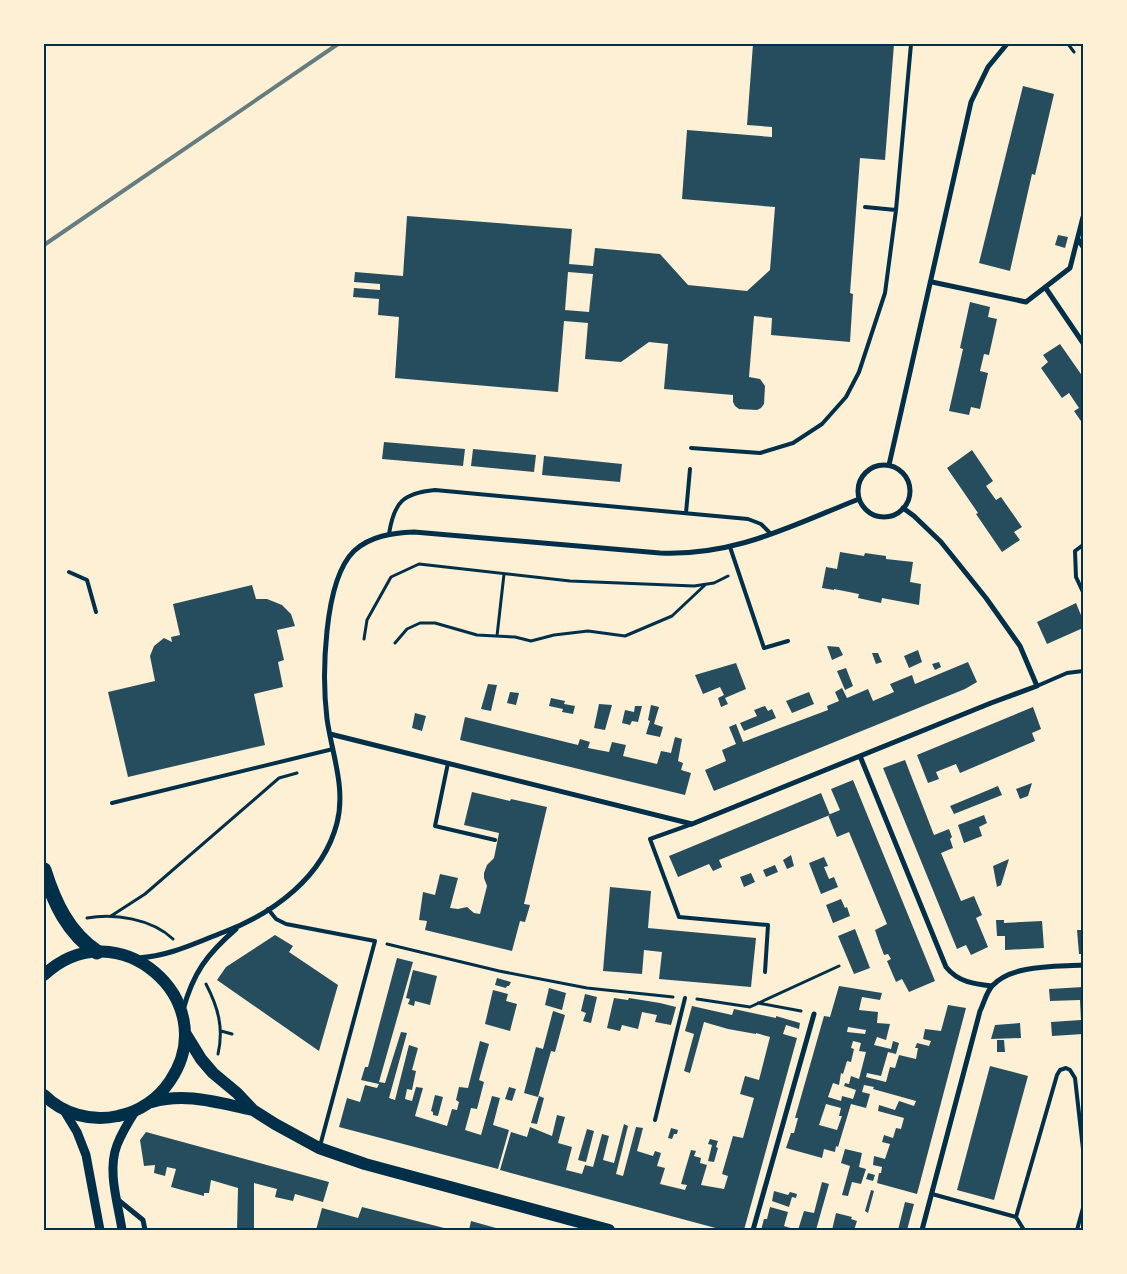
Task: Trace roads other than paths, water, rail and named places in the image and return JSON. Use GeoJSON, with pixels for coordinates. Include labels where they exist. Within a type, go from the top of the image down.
{"type":"FeatureCollection","features":[{"type":"Feature","properties":{"kind":"highway"},"geometry":{"type":"LineString","coordinates":[[44,870],[60,909],[73,931],[87,946],[97,952]]}},
{"type":"Feature","properties":{"kind":"main road"},"geometry":{"type":"LineString","coordinates":[[44,975],[55,966],[71,958],[97,952],[112,952],[135,958],[156,972],[168,984],[182,1015],[185,1033],[181,1060],[174,1076],[150,1102],[136,1110],[120,1116],[104,1118],[87,1117],[62,1109],[44,1095]]}},
{"type":"Feature","properties":{"kind":"main road"},"geometry":{"type":"LineString","coordinates":[[185,1033],[213,1073],[237,1093],[252,1110],[319,1148],[364,1164],[609,1230]]}},
{"type":"Feature","properties":{"kind":"main road"},"geometry":{"type":"LineString","coordinates":[[150,1102],[170,1098],[197,1098],[252,1110]]}},
{"type":"Feature","properties":{"kind":"street"},"geometry":{"type":"LineString","coordinates":[[889,465],[932,282],[971,102],[988,67],[1007,44]]}},
{"type":"Feature","properties":{"kind":"street"},"geometry":{"type":"LineString","coordinates":[[932,282],[1026,302],[1070,268],[1083,216]]}},
{"type":"Feature","properties":{"kind":"street"},"geometry":{"type":"LineString","coordinates":[[1078,239],[1083,247]]}},
{"type":"Feature","properties":{"kind":"street"},"geometry":{"type":"LineString","coordinates":[[1045,287],[1083,343]]}},
{"type":"Feature","properties":{"kind":"street"},"geometry":{"type":"LineString","coordinates":[[889,465],[897,468],[903,474],[909,485],[909,497],[903,508],[892,515],[880,517],[868,512],[862,506],[859,499],[858,486],[863,475],[869,469],[876,466],[889,465]]}},
{"type":"Feature","properties":{"kind":"street"},"geometry":{"type":"LineString","coordinates":[[135,958],[176,952],[238,927],[291,894],[302,884],[319,862],[332,836],[339,810],[338,771],[330,734],[326,697],[325,660],[329,624],[334,592],[343,568],[353,552],[369,541],[389,534],[422,533],[678,554],[696,553],[730,547],[771,534],[859,499]]}},
{"type":"Feature","properties":{"kind":"street"},"geometry":{"type":"LineString","coordinates":[[330,734],[692,824],[991,702],[1037,686],[1020,646],[986,598],[941,542],[903,508]]}},
{"type":"Feature","properties":{"kind":"street"},"geometry":{"type":"LineString","coordinates":[[860,756],[946,967],[952,975],[964,981],[992,986]]}},
{"type":"Feature","properties":{"kind":"street"},"geometry":{"type":"LineString","coordinates":[[182,1015],[190,987],[199,970],[215,947],[238,927]]}},
{"type":"Feature","properties":{"kind":"street"},"geometry":{"type":"LineString","coordinates":[[922,1230],[980,1011],[992,986],[1002,978],[1023,970],[1083,965]]}},
{"type":"Feature","properties":{"kind":"street"},"geometry":{"type":"LineString","coordinates":[[753,1230],[814,1014]]}},
{"type":"Feature","properties":{"kind":"street"},"geometry":{"type":"LineString","coordinates":[[62,1109],[78,1132],[86,1154],[100,1230]]}},
{"type":"Feature","properties":{"kind":"street"},"geometry":{"type":"LineString","coordinates":[[122,1230],[113,1176],[115,1152],[120,1137],[136,1110]]}},
{"type":"Feature","properties":{"kind":"street"},"geometry":{"type":"LineString","coordinates":[[117,1199],[143,1220],[145,1230]]}},
{"type":"Feature","properties":{"kind":"lane"},"geometry":{"type":"LineString","coordinates":[[691,448],[760,453],[793,444],[822,424],[846,397],[859,372],[885,293],[896,210],[911,44]]}},
{"type":"Feature","properties":{"kind":"lane"},"geometry":{"type":"LineString","coordinates":[[865,206],[896,210]]}},
{"type":"Feature","properties":{"kind":"lane"},"geometry":{"type":"LineString","coordinates":[[686,513],[690,469]]}},
{"type":"Feature","properties":{"kind":"lane"},"geometry":{"type":"LineString","coordinates":[[389,534],[392,515],[398,504],[417,493],[435,490],[755,521],[766,528],[771,534]]}},
{"type":"Feature","properties":{"kind":"lane"},"geometry":{"type":"LineString","coordinates":[[1083,545],[1075,551],[1076,576],[1083,592]]}},
{"type":"Feature","properties":{"kind":"lane"},"geometry":{"type":"LineString","coordinates":[[730,547],[764,648],[788,640]]}},
{"type":"Feature","properties":{"kind":"lane"},"geometry":{"type":"LineString","coordinates":[[69,572],[87,580],[96,612]]}},
{"type":"Feature","properties":{"kind":"lane"},"geometry":{"type":"LineString","coordinates":[[1037,686],[1067,674],[1083,671]]}},
{"type":"Feature","properties":{"kind":"lane"},"geometry":{"type":"LineString","coordinates":[[112,803],[333,750]]}},
{"type":"Feature","properties":{"kind":"lane"},"geometry":{"type":"LineString","coordinates":[[448,763],[435,826],[495,840]]}},
{"type":"Feature","properties":{"kind":"lane"},"geometry":{"type":"LineString","coordinates":[[692,824],[650,839],[679,917],[768,926],[765,972]]}},
{"type":"Feature","properties":{"kind":"lane"},"geometry":{"type":"LineString","coordinates":[[268,909],[276,919],[286,924],[374,941],[319,1148]]}},
{"type":"Feature","properties":{"kind":"lane"},"geometry":{"type":"LineString","coordinates":[[655,1120],[685,998]]}},
{"type":"Feature","properties":{"kind":"lane"},"geometry":{"type":"LineString","coordinates":[[1016,1217],[1057,1075],[1060,1070],[1066,1068],[1070,1070],[1075,1078],[1083,1149]]}},
{"type":"Feature","properties":{"kind":"lane"},"geometry":{"type":"LineString","coordinates":[[932,1194],[1016,1217],[1024,1230]]}},
{"type":"Feature","properties":{"kind":"lane"},"geometry":{"type":"LineString","coordinates":[[1077,1230],[1083,1208]]}},
{"type":"Feature","properties":{"kind":"railway"},"geometry":{"type":"LineString","coordinates":[[44,245],[338,44]]}}]}
